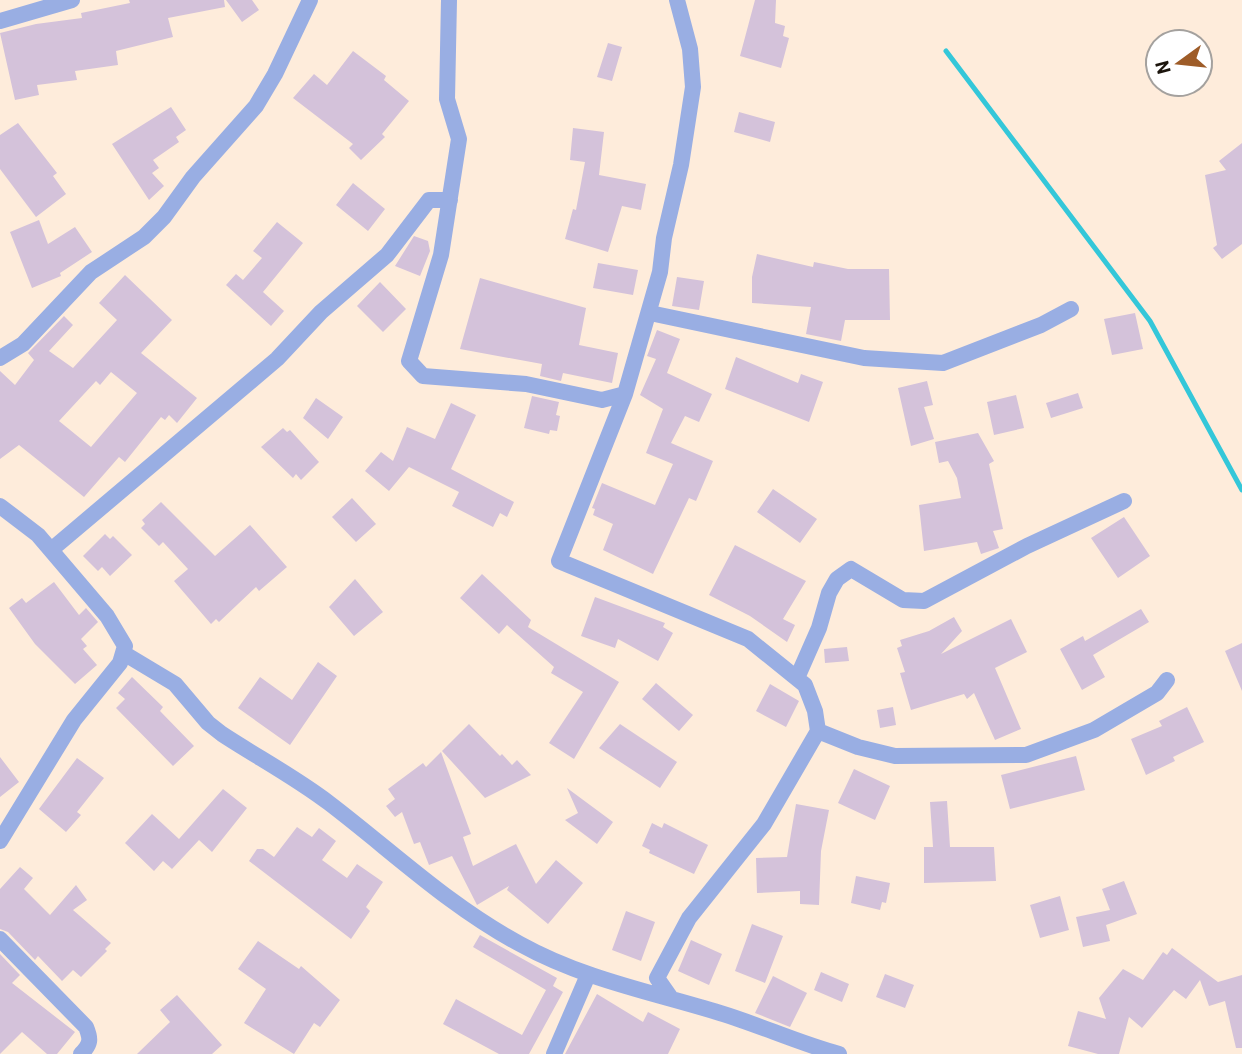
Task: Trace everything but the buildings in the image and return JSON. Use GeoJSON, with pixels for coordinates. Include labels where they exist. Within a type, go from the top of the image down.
{"type":"FeatureCollection","features":[{"type":"Feature","properties":{"kind":"street"},"geometry":{"type":"LineString","coordinates":[[0,21],[72,0]]}},
{"type":"Feature","properties":{"kind":"street"},"geometry":{"type":"LineString","coordinates":[[0,358],[23,344],[91,272],[144,237],[164,217],[193,177],[256,106],[275,74],[310,0]]}},
{"type":"Feature","properties":{"kind":"street"},"geometry":{"type":"LineString","coordinates":[[449,0],[447,99],[459,139],[441,255],[409,361],[423,376],[526,384],[601,400],[625,394]]}},
{"type":"Feature","properties":{"kind":"street"},"geometry":{"type":"LineString","coordinates":[[671,998],[657,978],[689,918],[764,824],[818,731],[805,685],[748,639],[559,561],[625,394],[650,313],[693,87],[690,49],[677,0]]}},
{"type":"Feature","properties":{"kind":"street"},"geometry":{"type":"LineString","coordinates":[[51,550],[165,457],[277,359],[321,312],[387,255],[429,200],[450,200]]}},
{"type":"Feature","properties":{"kind":"street"},"geometry":{"type":"LineString","coordinates":[[650,313],[864,358],[943,363],[1041,325],[1071,309]]}},
{"type":"Feature","properties":{"kind":"street"},"geometry":{"type":"LineString","coordinates":[[797,678],[819,628],[829,593],[837,579],[851,569],[903,600],[924,601],[1017,551],[1124,501]]}},
{"type":"Feature","properties":{"kind":"street"},"geometry":{"type":"LineString","coordinates":[[0,506],[38,535],[51,550],[120,632],[125,654],[175,684],[208,723],[222,734],[327,801],[463,909],[554,963],[728,1015],[785,1039],[839,1054]]}},
{"type":"Feature","properties":{"kind":"street"},"geometry":{"type":"LineString","coordinates":[[0,841],[74,720],[125,654]]}},
{"type":"Feature","properties":{"kind":"street"},"geometry":{"type":"LineString","coordinates":[[818,731],[858,747],[895,756],[1026,755],[1094,730],[1157,694],[1167,680]]}},
{"type":"Feature","properties":{"kind":"street"},"geometry":{"type":"LineString","coordinates":[[0,939],[86,1027],[91,1038],[89,1047],[81,1054]]}},
{"type":"Feature","properties":{"kind":"street"},"geometry":{"type":"LineString","coordinates":[[554,1054],[588,975]]}},
{"type":"Feature","properties":{"kind":"waterway"},"geometry":{"type":"LineString","coordinates":[[946,51],[1150,321],[1242,490]]}}]}
